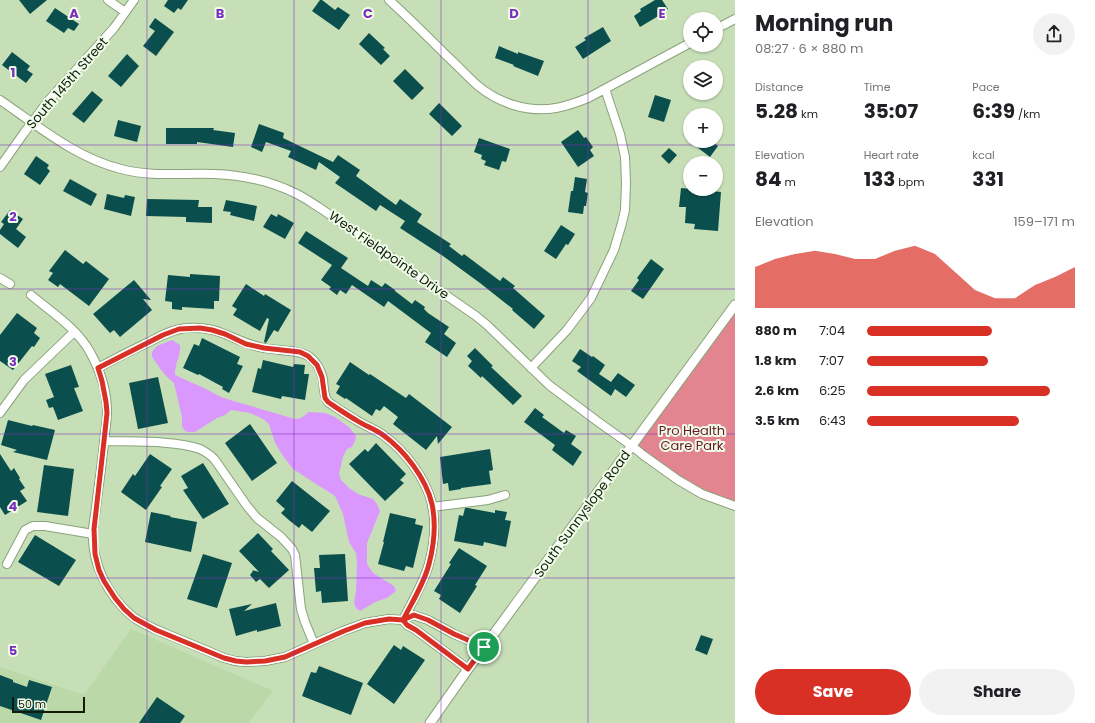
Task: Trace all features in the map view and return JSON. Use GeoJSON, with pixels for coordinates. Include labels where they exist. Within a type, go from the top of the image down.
{"type":"FeatureCollection","features":[{"type":"Feature","properties":{"kind":"street"},"geometry":{"type":"LineString","coordinates":[[108,0],[125,12]]}},
{"type":"Feature","properties":{"kind":"street","name":"South 145th Street"},"geometry":{"type":"LineString","coordinates":[[0,167],[49,100],[114,28],[134,0]]}},
{"type":"Feature","properties":{"kind":"street"},"geometry":{"type":"LineString","coordinates":[[389,0],[410,18],[476,84],[489,94],[519,106],[534,109],[556,108],[573,104],[588,98],[683,48]]}},
{"type":"Feature","properties":{"kind":"street"},"geometry":{"type":"LineString","coordinates":[[723,25],[735,19]]}},
{"type":"Feature","properties":{"kind":"street"},"geometry":{"type":"LineString","coordinates":[[531,368],[567,330],[591,298],[614,250],[622,224],[626,183],[625,157],[620,134],[606,89]]}},
{"type":"Feature","properties":{"kind":"street","name":"West Fieldpointe Drive"},"geometry":{"type":"LineString","coordinates":[[0,100],[69,147],[97,162],[122,170],[151,174],[216,174],[240,176],[271,183],[296,194],[320,208],[476,316],[549,385],[678,480],[702,494],[735,506]]}},
{"type":"Feature","properties":{"kind":"street"},"geometry":{"type":"LineString","coordinates":[[0,278],[10,284]]}},
{"type":"Feature","properties":{"kind":"street"},"geometry":{"type":"LineString","coordinates":[[31,295],[67,324],[85,344],[98,368],[102,381],[107,413],[93,534],[95,554],[99,570],[104,581],[115,598],[134,618],[156,630],[224,658],[246,662],[265,661],[285,657],[365,623],[389,619],[403,620],[414,615],[428,620],[454,634],[484,647]]}},
{"type":"Feature","properties":{"kind":"street","name":"South Sunnyslope Road"},"geometry":{"type":"LineString","coordinates":[[430,723],[735,305]]}},
{"type":"Feature","properties":{"kind":"street"},"geometry":{"type":"LineString","coordinates":[[98,368],[163,335],[179,329],[200,328],[212,330],[225,334],[246,344],[264,348],[300,352],[308,356],[317,365],[322,377],[325,398],[328,402],[383,435],[399,449],[407,458],[427,490],[432,507],[434,533],[432,551],[429,566],[403,620]]}},
{"type":"Feature","properties":{"kind":"street"},"geometry":{"type":"LineString","coordinates":[[0,413],[24,380],[74,332]]}},
{"type":"Feature","properties":{"kind":"street"},"geometry":{"type":"LineString","coordinates":[[104,441],[186,445],[209,454],[215,460],[247,506],[292,549],[295,555],[301,609],[314,644]]}},
{"type":"Feature","properties":{"kind":"street"},"geometry":{"type":"LineString","coordinates":[[432,507],[488,500],[505,495]]}},
{"type":"Feature","properties":{"kind":"street"},"geometry":{"type":"LineString","coordinates":[[7,564],[25,530],[29,527],[45,526],[93,534]]}},
{"type":"Feature","properties":{"kind":"street"},"geometry":{"type":"LineString","coordinates":[[403,620],[407,625],[416,630],[468,669]]}},
{"type":"Feature","properties":{"kind":"shaded area"},"geometry":{"type":"Polygon","coordinates":[[[172,340],[180,345],[175,375],[221,397],[237,402],[295,419],[301,418],[309,412],[325,413],[335,417],[349,427],[356,436],[355,441],[352,447],[347,449],[343,457],[339,474],[341,480],[349,488],[358,494],[373,499],[377,504],[380,511],[367,543],[367,564],[373,573],[394,586],[396,591],[387,598],[375,602],[360,611],[356,608],[354,603],[356,591],[356,553],[349,542],[343,514],[335,496],[293,469],[275,443],[269,424],[263,419],[250,413],[231,410],[195,432],[187,432],[184,430],[174,383],[167,377],[152,357],[152,352],[157,346],[172,340]]]}},
{"type":"Feature","properties":{"kind":"shaded area"},"geometry":{"type":"Polygon","coordinates":[[[131,629],[273,691],[248,723],[0,723],[0,667],[84,695],[131,629]]]}},
{"type":"Feature","properties":{"kind":"green space","name":"Pro Health Care Park"},"geometry":{"type":"Polygon","coordinates":[[[735,305],[735,506],[702,494],[632,446],[735,305]]]}},
{"type":"Feature","properties":{"kind":"building"},"geometry":{"type":"Polygon","coordinates":[[[19,0],[47,0],[30,14],[19,0]]]}},
{"type":"Feature","properties":{"kind":"building"},"geometry":{"type":"Polygon","coordinates":[[[168,0],[188,0],[181,10],[178,8],[174,13],[164,6],[168,0]]]}},
{"type":"Feature","properties":{"kind":"building"},"geometry":{"type":"Polygon","coordinates":[[[320,0],[335,10],[338,7],[350,15],[339,30],[312,11],[320,0]]]}},
{"type":"Feature","properties":{"kind":"building"},"geometry":{"type":"Polygon","coordinates":[[[655,0],[662,0],[668,9],[640,27],[634,16],[641,11],[640,9],[655,0]]]}},
{"type":"Feature","properties":{"kind":"building"},"geometry":{"type":"Polygon","coordinates":[[[55,8],[79,24],[74,31],[68,28],[64,33],[46,21],[55,8]]]}},
{"type":"Feature","properties":{"kind":"building"},"geometry":{"type":"Polygon","coordinates":[[[155,18],[174,32],[156,56],[143,46],[155,31],[149,27],[155,18]]]}},
{"type":"Feature","properties":{"kind":"building"},"geometry":{"type":"Polygon","coordinates":[[[603,27],[611,41],[583,59],[575,47],[586,40],[584,38],[603,27]]]}},
{"type":"Feature","properties":{"kind":"building"},"geometry":{"type":"Polygon","coordinates":[[[369,33],[385,48],[383,49],[390,56],[381,65],[359,44],[369,33]]]}},
{"type":"Feature","properties":{"kind":"building"},"geometry":{"type":"Polygon","coordinates":[[[499,46],[518,54],[518,52],[544,61],[538,76],[495,58],[499,46]]]}},
{"type":"Feature","properties":{"kind":"building"},"geometry":{"type":"Polygon","coordinates":[[[12,52],[30,66],[27,70],[33,74],[26,83],[2,65],[12,52]]]}},
{"type":"Feature","properties":{"kind":"building"},"geometry":{"type":"Polygon","coordinates":[[[127,54],[139,66],[121,87],[108,76],[127,54]]]}},
{"type":"Feature","properties":{"kind":"building"},"geometry":{"type":"Polygon","coordinates":[[[405,69],[424,88],[412,100],[393,81],[405,69]]]}},
{"type":"Feature","properties":{"kind":"building"},"geometry":{"type":"Polygon","coordinates":[[[92,91],[103,100],[84,123],[72,114],[92,91]]]}},
{"type":"Feature","properties":{"kind":"building"},"geometry":{"type":"Polygon","coordinates":[[[655,95],[671,100],[664,122],[648,117],[655,95]]]}},
{"type":"Feature","properties":{"kind":"building"},"geometry":{"type":"Polygon","coordinates":[[[439,103],[462,126],[452,136],[429,114],[439,103]]]}},
{"type":"Feature","properties":{"kind":"building"},"geometry":{"type":"Polygon","coordinates":[[[118,120],[141,126],[137,142],[114,136],[118,120]]]}},
{"type":"Feature","properties":{"kind":"building"},"geometry":{"type":"Polygon","coordinates":[[[259,124],[284,133],[283,138],[333,162],[338,155],[360,170],[356,176],[396,205],[400,199],[422,214],[417,222],[451,244],[449,246],[462,256],[464,254],[500,281],[503,277],[515,286],[513,288],[545,316],[534,329],[512,310],[513,309],[480,283],[443,256],[400,228],[405,221],[380,205],[376,211],[335,183],[340,177],[319,162],[316,170],[288,157],[291,151],[266,142],[262,152],[251,147],[259,124]]]}},
{"type":"Feature","properties":{"kind":"building"},"geometry":{"type":"Polygon","coordinates":[[[166,128],[214,128],[213,130],[235,133],[233,147],[197,142],[197,144],[166,144],[166,128]]]}},
{"type":"Feature","properties":{"kind":"building"},"geometry":{"type":"Polygon","coordinates":[[[578,130],[584,138],[586,137],[593,147],[590,150],[594,156],[578,167],[561,142],[578,130]]]}},
{"type":"Feature","properties":{"kind":"building"},"geometry":{"type":"Polygon","coordinates":[[[479,138],[510,149],[506,162],[502,161],[499,170],[484,165],[486,161],[481,159],[482,155],[474,152],[479,138]]]}},
{"type":"Feature","properties":{"kind":"building"},"geometry":{"type":"Polygon","coordinates":[[[669,148],[677,155],[669,164],[661,156],[669,148]]]}},
{"type":"Feature","properties":{"kind":"building"},"geometry":{"type":"Polygon","coordinates":[[[698,148],[717,148],[711,156],[698,148]]]}},
{"type":"Feature","properties":{"kind":"building"},"geometry":{"type":"Polygon","coordinates":[[[36,156],[49,165],[47,168],[50,171],[40,185],[24,174],[36,156]]]}},
{"type":"Feature","properties":{"kind":"building"},"geometry":{"type":"Polygon","coordinates":[[[575,177],[587,179],[585,192],[588,193],[583,214],[568,212],[575,177]]]}},
{"type":"Feature","properties":{"kind":"building"},"geometry":{"type":"Polygon","coordinates":[[[70,179],[97,194],[91,206],[63,191],[70,179]]]}},
{"type":"Feature","properties":{"kind":"building"},"geometry":{"type":"Polygon","coordinates":[[[681,188],[683,188],[683,196],[721,196],[718,231],[694,229],[695,224],[685,223],[686,207],[679,207],[681,188]]]}},
{"type":"Feature","properties":{"kind":"building"},"geometry":{"type":"Polygon","coordinates":[[[107,194],[124,198],[125,195],[135,197],[131,216],[104,209],[107,194]]]}},
{"type":"Feature","properties":{"kind":"building"},"geometry":{"type":"Polygon","coordinates":[[[147,199],[199,200],[198,207],[212,207],[212,223],[186,222],[186,217],[146,216],[147,199]]]}},
{"type":"Feature","properties":{"kind":"building"},"geometry":{"type":"Polygon","coordinates":[[[226,200],[257,206],[254,221],[230,215],[231,212],[223,211],[226,200]]]}},
{"type":"Feature","properties":{"kind":"building"},"geometry":{"type":"Polygon","coordinates":[[[10,210],[23,219],[16,229],[26,237],[18,248],[0,234],[0,230],[4,224],[1,222],[10,210]]]}},
{"type":"Feature","properties":{"kind":"building"},"geometry":{"type":"Polygon","coordinates":[[[271,214],[277,217],[278,214],[294,223],[285,239],[263,227],[271,214]]]}},
{"type":"Feature","properties":{"kind":"building"},"geometry":{"type":"Polygon","coordinates":[[[561,225],[575,234],[556,259],[544,251],[561,225]]]}},
{"type":"Feature","properties":{"kind":"building"},"geometry":{"type":"Polygon","coordinates":[[[306,231],[348,258],[341,268],[368,286],[371,280],[382,287],[385,283],[412,304],[415,300],[425,307],[424,309],[428,313],[449,327],[444,334],[456,343],[447,357],[425,342],[431,333],[388,301],[384,307],[352,285],[346,294],[340,290],[337,295],[329,289],[331,287],[321,280],[332,265],[298,243],[306,231]]]}},
{"type":"Feature","properties":{"kind":"building"},"geometry":{"type":"Polygon","coordinates":[[[65,250],[83,264],[86,261],[109,279],[89,306],[60,284],[58,287],[48,280],[53,273],[49,271],[65,250]]]}},
{"type":"Feature","properties":{"kind":"building"},"geometry":{"type":"Polygon","coordinates":[[[651,259],[664,269],[643,299],[631,291],[639,280],[637,278],[651,259]]]}},
{"type":"Feature","properties":{"kind":"building"},"geometry":{"type":"Polygon","coordinates":[[[190,274],[220,276],[219,301],[214,301],[214,309],[182,307],[182,310],[172,309],[172,302],[165,301],[168,275],[190,277],[190,274]]]}},
{"type":"Feature","properties":{"kind":"building"},"geometry":{"type":"Polygon","coordinates":[[[134,280],[151,300],[143,299],[152,310],[120,337],[114,330],[110,333],[93,314],[134,280]]]}},
{"type":"Feature","properties":{"kind":"building"},"geometry":{"type":"Polygon","coordinates":[[[246,284],[264,296],[265,294],[291,310],[278,332],[274,330],[266,343],[264,342],[269,319],[267,318],[260,331],[233,315],[237,309],[232,306],[246,284]]]}},
{"type":"Feature","properties":{"kind":"building"},"geometry":{"type":"Polygon","coordinates":[[[17,313],[37,328],[34,333],[40,338],[34,347],[32,346],[13,370],[0,361],[0,335],[17,313]]]}},
{"type":"Feature","properties":{"kind":"building"},"geometry":{"type":"Polygon","coordinates":[[[202,338],[240,357],[237,364],[243,366],[229,393],[222,389],[223,387],[199,374],[198,375],[183,368],[194,344],[199,346],[202,338]]]}},
{"type":"Feature","properties":{"kind":"building"},"geometry":{"type":"Polygon","coordinates":[[[475,348],[493,366],[491,367],[522,396],[513,405],[482,376],[481,378],[468,366],[472,361],[467,356],[475,348]]]}},
{"type":"Feature","properties":{"kind":"building"},"geometry":{"type":"Polygon","coordinates":[[[580,349],[605,365],[599,374],[611,382],[618,373],[635,385],[626,397],[615,389],[611,396],[577,371],[581,367],[572,361],[580,349]]]}},
{"type":"Feature","properties":{"kind":"building"},"geometry":{"type":"Polygon","coordinates":[[[263,360],[293,367],[294,364],[305,365],[304,374],[309,374],[305,400],[282,396],[281,399],[252,392],[258,368],[261,369],[263,360]]]}},
{"type":"Feature","properties":{"kind":"building"},"geometry":{"type":"Polygon","coordinates":[[[350,362],[406,398],[409,394],[452,427],[438,444],[437,436],[426,450],[393,424],[398,417],[384,406],[380,411],[376,409],[372,416],[346,398],[345,399],[336,393],[340,386],[336,384],[350,362]]]}},
{"type":"Feature","properties":{"kind":"building"},"geometry":{"type":"Polygon","coordinates":[[[71,365],[79,387],[74,388],[83,411],[58,420],[53,407],[49,408],[46,400],[54,397],[45,374],[71,365]]]}},
{"type":"Feature","properties":{"kind":"building"},"geometry":{"type":"Polygon","coordinates":[[[158,377],[168,423],[138,429],[129,383],[158,377]]]}},
{"type":"Feature","properties":{"kind":"building"},"geometry":{"type":"Polygon","coordinates":[[[535,408],[544,415],[542,417],[564,433],[566,430],[576,436],[571,444],[582,452],[573,466],[552,450],[555,445],[524,422],[535,408]]]}},
{"type":"Feature","properties":{"kind":"building"},"geometry":{"type":"Polygon","coordinates":[[[8,420],[55,430],[47,460],[13,452],[17,450],[1,445],[8,420]]]}},
{"type":"Feature","properties":{"kind":"building"},"geometry":{"type":"Polygon","coordinates":[[[250,424],[277,463],[252,481],[225,443],[250,424]]]}},
{"type":"Feature","properties":{"kind":"building"},"geometry":{"type":"Polygon","coordinates":[[[376,443],[406,474],[400,480],[404,483],[385,501],[349,464],[365,449],[368,452],[376,443]]]}},
{"type":"Feature","properties":{"kind":"building"},"geometry":{"type":"Polygon","coordinates":[[[490,449],[493,470],[489,471],[491,484],[449,491],[448,483],[443,484],[440,457],[490,449]]]}},
{"type":"Feature","properties":{"kind":"building"},"geometry":{"type":"Polygon","coordinates":[[[0,454],[11,471],[14,468],[20,478],[19,479],[25,488],[20,491],[27,501],[5,515],[0,507],[0,454]]]}},
{"type":"Feature","properties":{"kind":"building"},"geometry":{"type":"Polygon","coordinates":[[[150,454],[172,469],[146,510],[121,492],[133,474],[135,476],[150,454]]]}},
{"type":"Feature","properties":{"kind":"building"},"geometry":{"type":"Polygon","coordinates":[[[203,463],[229,504],[203,519],[183,490],[188,488],[181,476],[203,463]]]}},
{"type":"Feature","properties":{"kind":"building"},"geometry":{"type":"Polygon","coordinates":[[[44,465],[74,469],[68,516],[37,512],[44,465]]]}},
{"type":"Feature","properties":{"kind":"building"},"geometry":{"type":"Polygon","coordinates":[[[292,481],[330,511],[312,532],[302,524],[299,528],[290,521],[281,513],[285,509],[276,501],[292,481]]]}},
{"type":"Feature","properties":{"kind":"building"},"geometry":{"type":"Polygon","coordinates":[[[465,508],[495,513],[495,510],[507,512],[505,520],[511,521],[506,547],[484,542],[483,546],[454,541],[459,515],[463,516],[465,508]]]}},
{"type":"Feature","properties":{"kind":"building"},"geometry":{"type":"Polygon","coordinates":[[[151,512],[197,522],[191,552],[145,542],[151,512]]]}},
{"type":"Feature","properties":{"kind":"building"},"geometry":{"type":"Polygon","coordinates":[[[390,513],[416,519],[415,524],[423,526],[413,568],[406,566],[404,571],[378,564],[390,513]]]}},
{"type":"Feature","properties":{"kind":"building"},"geometry":{"type":"Polygon","coordinates":[[[258,533],[273,549],[271,551],[289,570],[269,588],[260,579],[256,582],[250,575],[253,571],[252,570],[259,572],[239,551],[258,533]]]}},
{"type":"Feature","properties":{"kind":"building"},"geometry":{"type":"Polygon","coordinates":[[[35,535],[76,560],[59,586],[18,562],[35,535]]]}},
{"type":"Feature","properties":{"kind":"building"},"geometry":{"type":"Polygon","coordinates":[[[459,548],[487,566],[475,585],[477,586],[460,613],[439,599],[441,595],[434,591],[459,548]]]}},
{"type":"Feature","properties":{"kind":"building"},"geometry":{"type":"Polygon","coordinates":[[[203,554],[232,563],[217,608],[187,599],[203,554]]]}},
{"type":"Feature","properties":{"kind":"building"},"geometry":{"type":"Polygon","coordinates":[[[345,554],[348,601],[322,603],[321,591],[316,592],[314,568],[320,568],[319,555],[345,554]]]}},
{"type":"Feature","properties":{"kind":"building"},"geometry":{"type":"Polygon","coordinates":[[[276,603],[281,626],[257,632],[257,630],[236,636],[229,609],[252,604],[244,611],[276,603]]]}},
{"type":"Feature","properties":{"kind":"building"},"geometry":{"type":"Polygon","coordinates":[[[701,635],[713,639],[707,655],[695,650],[701,635]]]}},
{"type":"Feature","properties":{"kind":"building"},"geometry":{"type":"Polygon","coordinates":[[[394,645],[401,650],[403,646],[425,660],[394,704],[367,684],[394,645]]]}},
{"type":"Feature","properties":{"kind":"building"},"geometry":{"type":"Polygon","coordinates":[[[319,666],[363,683],[351,715],[302,696],[311,672],[316,673],[319,666]]]}},
{"type":"Feature","properties":{"kind":"building"},"geometry":{"type":"Polygon","coordinates":[[[0,675],[27,687],[29,680],[52,687],[41,720],[0,706],[0,675]]]}},
{"type":"Feature","properties":{"kind":"building"},"geometry":{"type":"Polygon","coordinates":[[[157,697],[185,716],[180,723],[139,723],[157,697]]]}},
{"type":"Feature","properties":{"kind":"route"},"geometry":{"type":"LineString","coordinates":[[484,647],[454,634],[428,620],[414,615],[403,620],[389,619],[365,623],[285,657],[265,661],[246,662],[224,658],[156,630],[134,618],[115,598],[104,581],[99,570],[95,554],[93,534],[107,413],[102,381],[98,368],[163,335],[179,329],[200,328],[225,334],[246,344],[264,348],[300,352],[312,358],[322,377],[325,398],[328,402],[383,435],[399,449],[422,480],[432,503],[434,533],[429,566],[403,620],[407,625],[416,630],[468,669],[484,647]]}}]}
